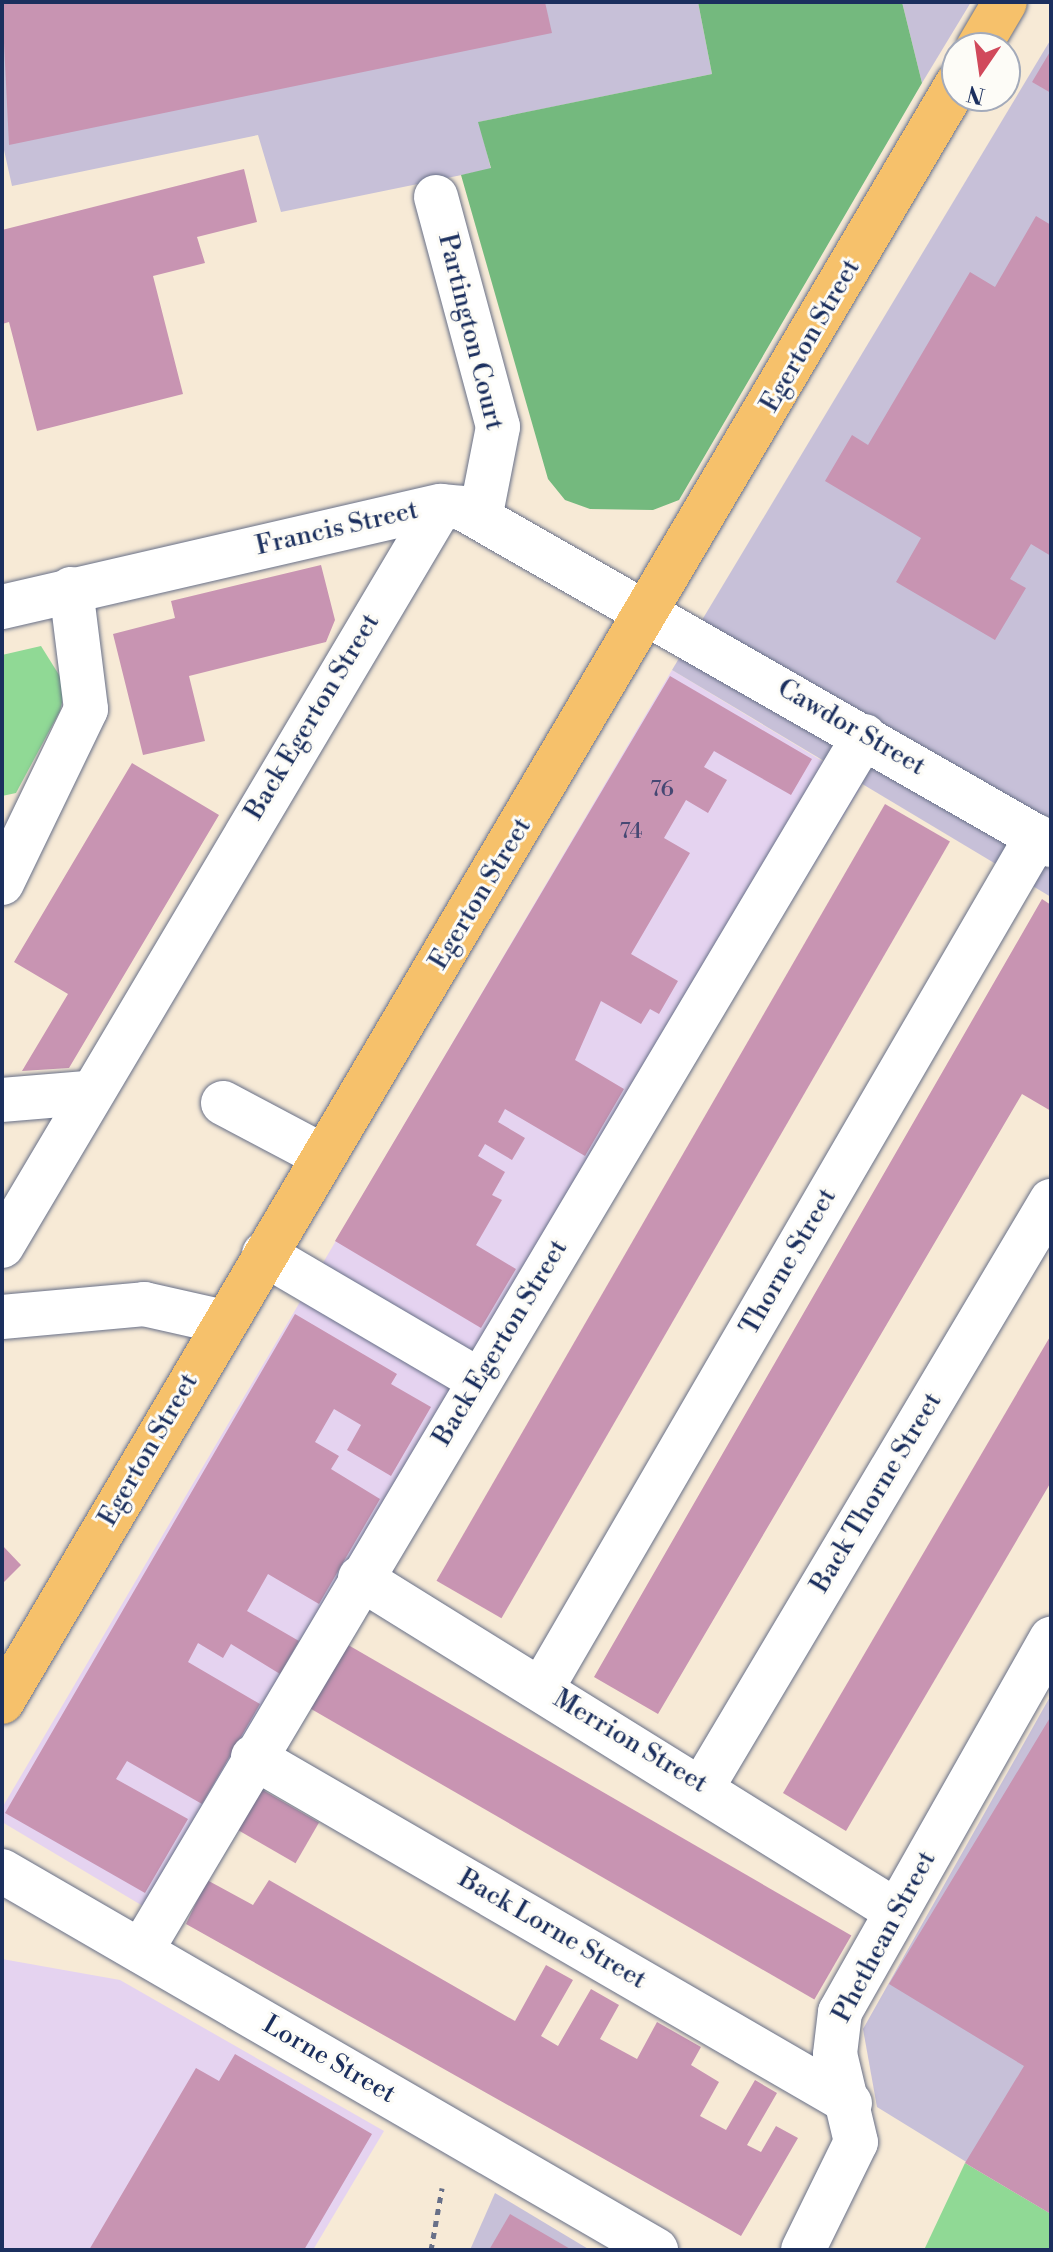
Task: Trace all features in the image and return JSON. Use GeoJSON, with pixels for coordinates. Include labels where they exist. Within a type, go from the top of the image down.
{"type":"FeatureCollection","features":[{"type":"Feature","properties":{"kind":"main road"},"geometry":{"type":"LineString","coordinates":[[987,32],[1005,2]]}},
{"type":"Feature","properties":{"kind":"main road","name":"Egerton Street"},"geometry":{"type":"LineString","coordinates":[[2,1702],[264,1254],[652,611],[941,112]]}},
{"type":"Feature","properties":{"kind":"street","name":"Partington Court"},"geometry":{"type":"LineString","coordinates":[[436,197],[498,427],[461,510]]}},
{"type":"Feature","properties":{"kind":"street"},"geometry":{"type":"LineString","coordinates":[[461,510],[652,611]]}},
{"type":"Feature","properties":{"kind":"street","name":"Francis Street"},"geometry":{"type":"LineString","coordinates":[[2,607],[71,589],[461,510]]}},
{"type":"Feature","properties":{"kind":"street","name":"Back Egerton Street"},"geometry":{"type":"LineString","coordinates":[[2,1246],[86,1093],[461,510]]}},
{"type":"Feature","properties":{"kind":"street"},"geometry":{"type":"LineString","coordinates":[[2,883],[46,801],[86,709],[71,589]]}},
{"type":"Feature","properties":{"kind":"street","name":"Cawdor Street"},"geometry":{"type":"LineString","coordinates":[[652,611],[1044,841]]}},
{"type":"Feature","properties":{"kind":"street","name":"Back Egerton Street"},"geometry":{"type":"LineString","coordinates":[[141,1951],[253,1757],[864,736]]}},
{"type":"Feature","properties":{"kind":"street"},"geometry":{"type":"LineString","coordinates":[[2,811],[46,801]]}},
{"type":"Feature","properties":{"kind":"street","name":"Thorne Street"},"geometry":{"type":"LineString","coordinates":[[542,1688],[1044,841]]}},
{"type":"Feature","properties":{"kind":"street"},"geometry":{"type":"LineString","coordinates":[[2,1100],[86,1093]]}},
{"type":"Feature","properties":{"kind":"street"},"geometry":{"type":"LineString","coordinates":[[223,1103],[323,1156]]}},
{"type":"Feature","properties":{"kind":"street","name":"Back Thorne Street"},"geometry":{"type":"LineString","coordinates":[[703,1786],[1051,1201]]}},
{"type":"Feature","properties":{"kind":"street"},"geometry":{"type":"LineString","coordinates":[[264,1254],[479,1380]]}},
{"type":"Feature","properties":{"kind":"street"},"geometry":{"type":"LineString","coordinates":[[2,1317],[144,1304],[224,1322]]}},
{"type":"Feature","properties":{"kind":"street","name":"Merrion Street"},"geometry":{"type":"LineString","coordinates":[[360,1578],[703,1786],[896,1911]]}},
{"type":"Feature","properties":{"kind":"street","name":"Phethean Street"},"geometry":{"type":"LineString","coordinates":[[803,2250],[851,2159],[850,2103],[835,2054],[838,2022],[896,1911],[1051,1639]]}},
{"type":"Feature","properties":{"kind":"street","name":"Back Lorne Street"},"geometry":{"type":"LineString","coordinates":[[253,1757],[850,2103]]}},
{"type":"Feature","properties":{"kind":"street","name":"Lorne Street"},"geometry":{"type":"LineString","coordinates":[[2,1871],[656,2250]]}},
{"type":"Feature","properties":{"kind":"shaded area"},"geometry":{"type":"Polygon","coordinates":[[[2,2],[698,2],[712,74],[479,122],[491,169],[281,212],[258,135],[12,186],[2,141],[2,2]]]}},
{"type":"Feature","properties":{"kind":"shaded area"},"geometry":{"type":"Polygon","coordinates":[[[902,2],[971,2],[953,32],[941,32],[941,52],[922,83],[902,2]]]}},
{"type":"Feature","properties":{"kind":"shaded area"},"geometry":{"type":"Polygon","coordinates":[[[1051,39],[1051,897],[672,670],[1007,112],[1021,112],[1021,89],[1051,39]]]}},
{"type":"Feature","properties":{"kind":"shaded area"},"geometry":{"type":"Polygon","coordinates":[[[672,670],[862,785],[173,1924],[2,1822],[2,1808],[672,670]]]}},
{"type":"Feature","properties":{"kind":"shaded area"},"geometry":{"type":"Polygon","coordinates":[[[1051,1695],[1051,2214],[877,2107],[863,2029],[1051,1695]]]}},
{"type":"Feature","properties":{"kind":"shaded area"},"geometry":{"type":"Polygon","coordinates":[[[2,1959],[120,1980],[384,2131],[313,2250],[2,2250],[2,1959]]]}},
{"type":"Feature","properties":{"kind":"shaded area"},"geometry":{"type":"Polygon","coordinates":[[[495,2193],[590,2250],[470,2250],[495,2193]]]}},
{"type":"Feature","properties":{"kind":"green space"},"geometry":{"type":"Polygon","coordinates":[[[698,2],[902,2],[922,83],[679,500],[653,510],[590,509],[565,500],[548,479],[461,175],[491,168],[478,122],[712,74],[698,2]]]}},
{"type":"Feature","properties":{"kind":"green space"},"geometry":{"type":"Polygon","coordinates":[[[41,646],[66,686],[60,711],[16,793],[2,796],[2,655],[41,646]]]}},
{"type":"Feature","properties":{"kind":"green space"},"geometry":{"type":"Polygon","coordinates":[[[965,2163],[1051,2214],[1051,2250],[924,2250],[965,2163]]]}},
{"type":"Feature","properties":{"kind":"building"},"geometry":{"type":"Polygon","coordinates":[[[2,2],[545,2],[552,33],[9,145],[2,2]]]}},
{"type":"Feature","properties":{"kind":"building"},"geometry":{"type":"Polygon","coordinates":[[[1051,50],[1051,93],[1032,82],[1051,50]]]}},
{"type":"Feature","properties":{"kind":"building"},"geometry":{"type":"Polygon","coordinates":[[[244,169],[257,222],[197,237],[205,263],[153,276],[183,394],[37,431],[9,322],[2,324],[2,230],[244,169]]]}},
{"type":"Feature","properties":{"kind":"building"},"geometry":{"type":"Polygon","coordinates":[[[1036,216],[1051,225],[1051,556],[1031,544],[1010,579],[1026,588],[995,640],[896,582],[921,538],[825,481],[852,435],[868,445],[970,272],[995,287],[1036,216]]]}},
{"type":"Feature","properties":{"kind":"building"},"geometry":{"type":"Polygon","coordinates":[[[321,565],[335,620],[326,642],[189,676],[205,741],[143,755],[113,634],[175,618],[171,601],[321,565]]]}},
{"type":"Feature","properties":{"kind":"building"},"geometry":{"type":"Polygon","coordinates":[[[670,676],[812,759],[791,795],[714,751],[704,767],[727,780],[708,813],[686,800],[664,838],[690,853],[631,954],[678,981],[659,1014],[650,1009],[641,1024],[601,1001],[575,1060],[624,1089],[585,1156],[505,1109],[498,1122],[525,1138],[512,1160],[485,1144],[478,1156],[505,1172],[492,1195],[502,1200],[476,1245],[516,1269],[481,1328],[335,1241],[670,676]]]}},
{"type":"Feature","properties":{"kind":"building"},"geometry":{"type":"Polygon","coordinates":[[[132,763],[219,815],[69,1068],[22,1071],[68,994],[14,962],[132,763]]]}},
{"type":"Feature","properties":{"kind":"building"},"geometry":{"type":"Polygon","coordinates":[[[885,804],[950,842],[501,1618],[436,1581],[885,804]]]}},
{"type":"Feature","properties":{"kind":"building"},"geometry":{"type":"Polygon","coordinates":[[[1042,899],[1051,905],[1051,1111],[1022,1094],[658,1714],[594,1677],[1042,899]]]}},
{"type":"Feature","properties":{"kind":"building"},"geometry":{"type":"Polygon","coordinates":[[[295,1314],[397,1374],[391,1384],[431,1407],[391,1476],[347,1450],[361,1425],[334,1409],[315,1442],[339,1456],[331,1469],[380,1499],[319,1604],[268,1574],[247,1611],[299,1641],[280,1674],[231,1644],[223,1658],[198,1643],[188,1662],[260,1704],[202,1804],[127,1761],[116,1779],[188,1819],[145,1893],[5,1813],[295,1314]]]}},
{"type":"Feature","properties":{"kind":"building"},"geometry":{"type":"Polygon","coordinates":[[[1051,1335],[1051,1482],[846,1831],[783,1793],[1051,1335]]]}},
{"type":"Feature","properties":{"kind":"building"},"geometry":{"type":"Polygon","coordinates":[[[2,1545],[21,1565],[2,1584],[2,1545]]]}},
{"type":"Feature","properties":{"kind":"building"},"geometry":{"type":"Polygon","coordinates":[[[343,1642],[851,1936],[814,2000],[306,1706],[343,1642]]]}},
{"type":"Feature","properties":{"kind":"building"},"geometry":{"type":"Polygon","coordinates":[[[1051,1716],[1051,2214],[965,2163],[1024,2066],[889,1984],[1051,1716]]]}},
{"type":"Feature","properties":{"kind":"building"},"geometry":{"type":"Polygon","coordinates":[[[261,1789],[319,1822],[296,1863],[238,1830],[261,1789]]]}},
{"type":"Feature","properties":{"kind":"building"},"geometry":{"type":"Polygon","coordinates":[[[207,1880],[253,1905],[269,1880],[515,2021],[546,1965],[573,1980],[541,2036],[558,2046],[591,1989],[619,2005],[600,2039],[637,2059],[657,2022],[701,2047],[691,2065],[719,2082],[700,2116],[726,2130],[755,2080],[777,2093],[747,2145],[761,2152],[776,2126],[798,2138],[741,2236],[186,1924],[207,1880]]]}},
{"type":"Feature","properties":{"kind":"building"},"geometry":{"type":"Polygon","coordinates":[[[235,2054],[372,2134],[304,2250],[89,2250],[196,2068],[219,2081],[235,2054]]]}},
{"type":"Feature","properties":{"kind":"building"},"geometry":{"type":"Polygon","coordinates":[[[510,2214],[572,2250],[489,2250],[510,2214]]]}}]}
